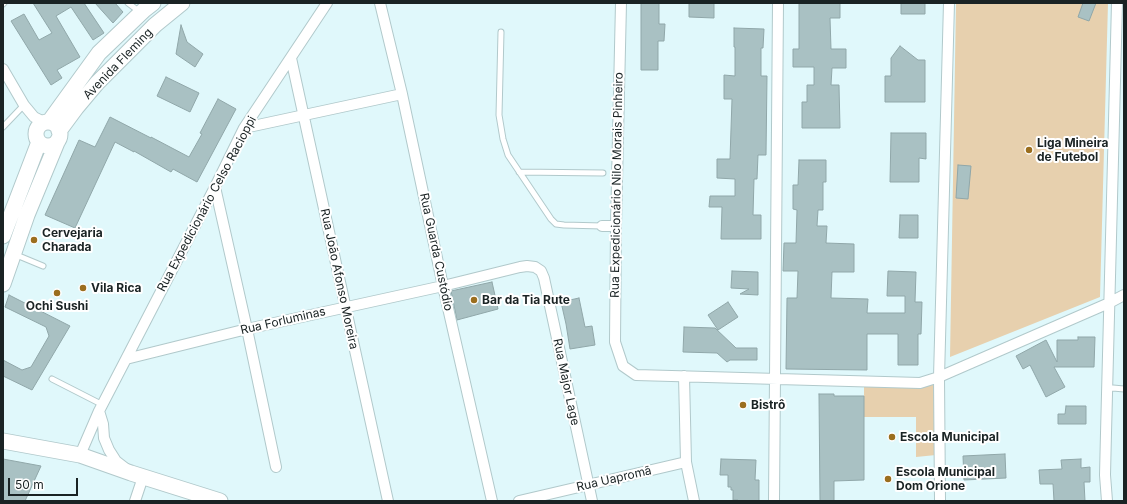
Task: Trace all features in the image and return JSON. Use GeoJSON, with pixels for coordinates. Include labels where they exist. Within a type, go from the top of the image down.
{"type":"FeatureCollection","features":[{"type":"Feature","properties":{"kind":"street","name":"Avenida Fleming"},"geometry":{"type":"LineString","coordinates":[[3,236],[46,129],[99,53],[153,3]]}},
{"type":"Feature","properties":{"kind":"street","name":"Avenida Fleming"},"geometry":{"type":"LineString","coordinates":[[3,284],[27,215],[46,129],[76,108],[97,83],[155,25],[182,3]]}},
{"type":"Feature","properties":{"kind":"street","name":"Rua Expedicionário Celso Racioppi"},"geometry":{"type":"LineString","coordinates":[[80,455],[101,408],[244,128],[327,3]]}},
{"type":"Feature","properties":{"kind":"street","name":"Rua Guarda Custódio"},"geometry":{"type":"LineString","coordinates":[[380,3],[402,94],[443,286],[492,501]]}},
{"type":"Feature","properties":{"kind":"street","name":"Rua Expedicionário Nilo Morais Pinheiro"},"geometry":{"type":"LineString","coordinates":[[621,3],[615,342],[623,366],[636,374],[684,376]]}},
{"type":"Feature","properties":{"kind":"street"},"geometry":{"type":"LineString","coordinates":[[774,501],[778,3]]}},
{"type":"Feature","properties":{"kind":"street"},"geometry":{"type":"LineString","coordinates":[[940,501],[939,377],[948,3]]}},
{"type":"Feature","properties":{"kind":"street"},"geometry":{"type":"LineString","coordinates":[[1107,501],[1105,475],[1117,3]]}},
{"type":"Feature","properties":{"kind":"street","name":"Rua João Afonso Moreira"},"geometry":{"type":"LineString","coordinates":[[291,58],[388,501]]}},
{"type":"Feature","properties":{"kind":"street"},"geometry":{"type":"LineString","coordinates":[[4,73],[24,105],[46,129]]}},
{"type":"Feature","properties":{"kind":"street"},"geometry":{"type":"LineString","coordinates":[[244,128],[402,94]]}},
{"type":"Feature","properties":{"kind":"street"},"geometry":{"type":"LineString","coordinates":[[215,187],[276,467]]}},
{"type":"Feature","properties":{"kind":"street"},"geometry":{"type":"LineString","coordinates":[[602,226],[616,226]]}},
{"type":"Feature","properties":{"kind":"street","name":"Rua Forluminas"},"geometry":{"type":"LineString","coordinates":[[126,359],[247,329],[443,286],[520,267],[535,267]]}},
{"type":"Feature","properties":{"kind":"street","name":"Rua Major Lage"},"geometry":{"type":"LineString","coordinates":[[535,267],[541,271],[544,278],[592,501]]}},
{"type":"Feature","properties":{"kind":"street"},"geometry":{"type":"LineString","coordinates":[[694,501],[686,462],[684,376],[920,383],[939,377],[1109,303],[1124,295]]}},
{"type":"Feature","properties":{"kind":"street"},"geometry":{"type":"LineString","coordinates":[[101,408],[104,438],[109,450],[116,461],[137,475]]}},
{"type":"Feature","properties":{"kind":"street"},"geometry":{"type":"LineString","coordinates":[[3,441],[80,455],[137,475],[220,501]]}},
{"type":"Feature","properties":{"kind":"street","name":"Rua Uapromã"},"geometry":{"type":"LineString","coordinates":[[519,501],[686,462]]}},
{"type":"Feature","properties":{"kind":"street"},"geometry":{"type":"LineString","coordinates":[[135,501],[137,475]]}},
{"type":"Feature","properties":{"kind":"lane"},"geometry":{"type":"LineString","coordinates":[[128,3],[141,13]]}},
{"type":"Feature","properties":{"kind":"lane"},"geometry":{"type":"LineString","coordinates":[[501,32],[499,115],[503,139],[508,155],[551,219],[556,224],[602,226]]}},
{"type":"Feature","properties":{"kind":"lane"},"geometry":{"type":"LineString","coordinates":[[3,127],[24,105]]}},
{"type":"Feature","properties":{"kind":"lane"},"geometry":{"type":"LineString","coordinates":[[519,172],[604,173]]}},
{"type":"Feature","properties":{"kind":"lane"},"geometry":{"type":"LineString","coordinates":[[13,254],[43,266]]}},
{"type":"Feature","properties":{"kind":"lane"},"geometry":{"type":"LineString","coordinates":[[52,379],[101,408]]}},
{"type":"Feature","properties":{"kind":"lane"},"geometry":{"type":"LineString","coordinates":[[1107,389],[1124,389]]}},
{"type":"Feature","properties":{"kind":"shaded area","name":"Liga Mineira de Futebol"},"geometry":{"type":"Polygon","coordinates":[[[956,3],[1108,3],[1100,297],[950,357],[956,3]]]}},
{"type":"Feature","properties":{"kind":"shaded area"},"geometry":{"type":"Polygon","coordinates":[[[939,379],[936,455],[916,457],[916,417],[864,417],[864,385],[939,379]]]}},
{"type":"Feature","properties":{"kind":"building"},"geometry":{"type":"Polygon","coordinates":[[[33,3],[84,3],[104,33],[93,40],[71,7],[56,16],[80,57],[57,70],[62,78],[51,85],[11,21],[24,14],[39,40],[52,33],[33,3]]]}},
{"type":"Feature","properties":{"kind":"building"},"geometry":{"type":"Polygon","coordinates":[[[95,3],[115,3],[123,12],[113,23],[95,3]]]}},
{"type":"Feature","properties":{"kind":"building"},"geometry":{"type":"Polygon","coordinates":[[[641,3],[659,3],[659,24],[665,24],[664,41],[658,41],[658,70],[641,70],[641,3]]]}},
{"type":"Feature","properties":{"kind":"building"},"geometry":{"type":"Polygon","coordinates":[[[689,3],[714,3],[714,18],[689,17],[689,3]]]}},
{"type":"Feature","properties":{"kind":"building"},"geometry":{"type":"Polygon","coordinates":[[[799,3],[840,3],[840,18],[830,18],[831,49],[846,49],[846,68],[832,68],[831,85],[839,85],[840,128],[802,128],[802,102],[807,102],[807,85],[814,85],[814,67],[793,67],[793,49],[799,49],[799,3]]]}},
{"type":"Feature","properties":{"kind":"building"},"geometry":{"type":"Polygon","coordinates":[[[901,3],[925,3],[925,14],[901,14],[901,3]]]}},
{"type":"Feature","properties":{"kind":"building"},"geometry":{"type":"Polygon","coordinates":[[[1083,3],[1096,3],[1089,21],[1078,17],[1083,3]]]}},
{"type":"Feature","properties":{"kind":"building"},"geometry":{"type":"Polygon","coordinates":[[[181,25],[187,42],[203,54],[195,67],[176,54],[181,25]]]}},
{"type":"Feature","properties":{"kind":"building"},"geometry":{"type":"Polygon","coordinates":[[[734,28],[764,29],[763,48],[761,48],[761,76],[767,76],[766,155],[758,155],[757,179],[754,179],[753,215],[761,215],[761,239],[721,239],[722,207],[709,207],[710,196],[735,196],[735,179],[717,178],[717,159],[730,159],[732,99],[724,99],[724,75],[735,76],[734,28]]]}},
{"type":"Feature","properties":{"kind":"building"},"geometry":{"type":"Polygon","coordinates":[[[900,46],[918,60],[925,60],[925,102],[885,102],[885,76],[891,76],[891,58],[900,46]]]}},
{"type":"Feature","properties":{"kind":"building"},"geometry":{"type":"Polygon","coordinates":[[[166,77],[199,93],[190,112],[157,96],[166,77]]]}},
{"type":"Feature","properties":{"kind":"building"},"geometry":{"type":"Polygon","coordinates":[[[218,99],[236,109],[197,182],[173,169],[171,172],[115,142],[75,228],[45,215],[79,140],[95,147],[110,117],[189,157],[202,134],[200,133],[218,99]]]}},
{"type":"Feature","properties":{"kind":"building"},"geometry":{"type":"Polygon","coordinates":[[[891,133],[926,133],[926,159],[919,158],[919,182],[890,182],[891,133]]]}},
{"type":"Feature","properties":{"kind":"building"},"geometry":{"type":"Polygon","coordinates":[[[799,160],[826,160],[826,182],[823,182],[823,210],[818,210],[817,226],[827,226],[826,243],[854,244],[854,272],[832,272],[831,298],[868,299],[867,313],[905,313],[905,296],[887,296],[888,271],[916,272],[915,302],[922,302],[921,334],[918,334],[918,365],[898,365],[898,334],[867,334],[867,370],[786,369],[787,298],[797,298],[798,271],[783,271],[784,243],[796,243],[797,210],[793,209],[793,185],[798,185],[799,160]]]}},
{"type":"Feature","properties":{"kind":"building"},"geometry":{"type":"Polygon","coordinates":[[[958,165],[971,166],[968,199],[956,198],[958,165]]]}},
{"type":"Feature","properties":{"kind":"building"},"geometry":{"type":"Polygon","coordinates":[[[900,215],[918,215],[918,238],[899,238],[900,215]]]}},
{"type":"Feature","properties":{"kind":"building"},"geometry":{"type":"Polygon","coordinates":[[[732,271],[758,272],[758,295],[740,294],[749,289],[731,288],[732,271]]]}},
{"type":"Feature","properties":{"kind":"building","name":"Bar da Tia Rute"},"geometry":{"type":"Polygon","coordinates":[[[492,282],[498,309],[457,320],[451,291],[492,282]]]}},
{"type":"Feature","properties":{"kind":"building"},"geometry":{"type":"Polygon","coordinates":[[[9,295],[70,326],[32,390],[3,376],[3,360],[22,370],[31,367],[49,336],[46,327],[5,307],[9,295]]]}},
{"type":"Feature","properties":{"kind":"building"},"geometry":{"type":"Polygon","coordinates":[[[579,298],[585,327],[592,326],[595,345],[570,349],[561,302],[579,298]]]}},
{"type":"Feature","properties":{"kind":"building"},"geometry":{"type":"Polygon","coordinates":[[[728,302],[738,317],[718,330],[708,315],[728,302]]]}},
{"type":"Feature","properties":{"kind":"building"},"geometry":{"type":"Polygon","coordinates":[[[684,327],[715,328],[736,348],[757,348],[757,360],[730,360],[727,362],[717,353],[683,352],[684,327]]]}},
{"type":"Feature","properties":{"kind":"building"},"geometry":{"type":"Polygon","coordinates":[[[1078,337],[1095,337],[1094,367],[1054,367],[1065,387],[1046,397],[1030,365],[1023,369],[1016,356],[1046,340],[1057,362],[1057,340],[1078,340],[1078,337]]]}},
{"type":"Feature","properties":{"kind":"building"},"geometry":{"type":"Polygon","coordinates":[[[819,394],[834,394],[834,396],[864,396],[864,480],[834,481],[834,501],[820,501],[819,394]]]}},
{"type":"Feature","properties":{"kind":"building"},"geometry":{"type":"Polygon","coordinates":[[[1066,406],[1086,406],[1086,424],[1058,424],[1058,414],[1065,414],[1066,406]]]}},
{"type":"Feature","properties":{"kind":"building"},"geometry":{"type":"Polygon","coordinates":[[[1005,454],[1006,478],[964,480],[963,456],[1005,454]]]}},
{"type":"Feature","properties":{"kind":"building"},"geometry":{"type":"Polygon","coordinates":[[[3,459],[41,466],[25,501],[3,501],[3,459]]]}},
{"type":"Feature","properties":{"kind":"building"},"geometry":{"type":"Polygon","coordinates":[[[721,459],[756,460],[755,480],[759,480],[759,501],[733,500],[733,490],[731,490],[731,487],[728,487],[728,475],[720,475],[721,459]]]}},
{"type":"Feature","properties":{"kind":"building"},"geometry":{"type":"Polygon","coordinates":[[[1081,459],[1081,468],[1090,467],[1090,482],[1084,482],[1085,501],[1054,501],[1053,484],[1040,484],[1039,470],[1062,469],[1061,460],[1081,459]]]}},
{"type":"Feature","properties":{"kind":"place","name":"Liga Mineira de Futebol"},"geometry":{"type":"Point","coordinates":[1029,150]}},
{"type":"Feature","properties":{"kind":"place","name":"Cervejaria Charada"},"geometry":{"type":"Point","coordinates":[34,240]}},
{"type":"Feature","properties":{"kind":"place","name":"Vila Rica"},"geometry":{"type":"Point","coordinates":[83,288]}},
{"type":"Feature","properties":{"kind":"place","name":"Ochi Sushi"},"geometry":{"type":"Point","coordinates":[57,293]}},
{"type":"Feature","properties":{"kind":"place","name":"Bar da Tia Rute"},"geometry":{"type":"Point","coordinates":[474,300]}},
{"type":"Feature","properties":{"kind":"place","name":"Bistrô"},"geometry":{"type":"Point","coordinates":[743,405]}},
{"type":"Feature","properties":{"kind":"place","name":"Escola Municipal"},"geometry":{"type":"Point","coordinates":[892,437]}},
{"type":"Feature","properties":{"kind":"place","name":"Escola Municipal Dom Orione"},"geometry":{"type":"Point","coordinates":[888,479]}}]}
